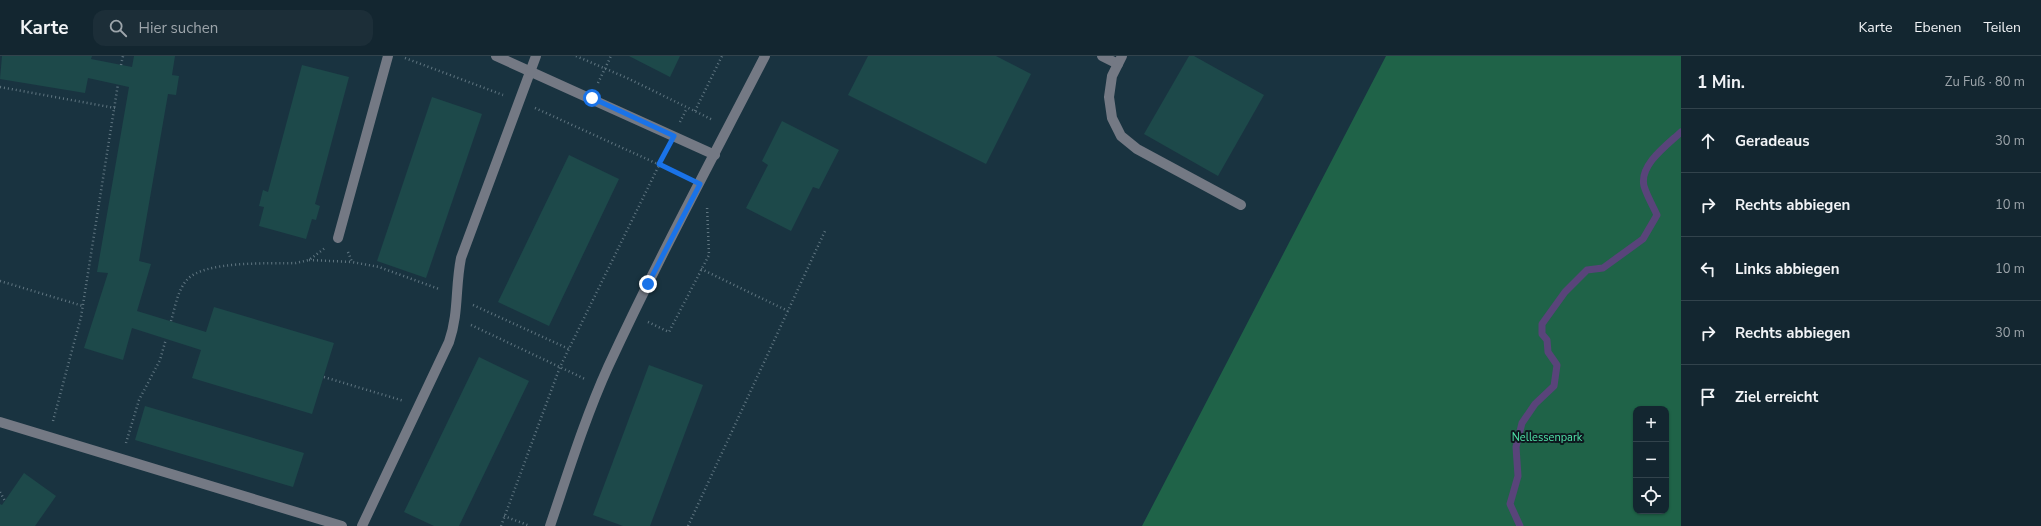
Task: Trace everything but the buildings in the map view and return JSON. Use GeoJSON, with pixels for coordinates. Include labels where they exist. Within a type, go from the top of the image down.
{"type":"FeatureCollection","features":[{"type":"Feature","properties":{"kind":"lane"},"geometry":{"type":"LineString","coordinates":[[338,238],[388,56]]}},
{"type":"Feature","properties":{"kind":"lane"},"geometry":{"type":"LineString","coordinates":[[496,56],[715,154]]}},
{"type":"Feature","properties":{"kind":"lane"},"geometry":{"type":"LineString","coordinates":[[362,526],[449,342],[456,317],[458,273],[461,258],[518,101],[536,56]]}},
{"type":"Feature","properties":{"kind":"lane"},"geometry":{"type":"LineString","coordinates":[[550,526],[600,387],[633,315],[766,56]]}},
{"type":"Feature","properties":{"kind":"lane"},"geometry":{"type":"LineString","coordinates":[[1102,56],[1120,60],[1112,76],[1109,97],[1112,118],[1121,136],[1136,149],[1241,205]]}},
{"type":"Feature","properties":{"kind":"lane"},"geometry":{"type":"LineString","coordinates":[[0,422],[342,526]]}},
{"type":"Feature","properties":{"kind":"path"},"geometry":{"type":"LineString","coordinates":[[121,65],[123,56]]}},
{"type":"Feature","properties":{"kind":"path"},"geometry":{"type":"LineString","coordinates":[[401,56],[518,101],[700,184],[708,210],[709,255],[669,332],[633,315]]}},
{"type":"Feature","properties":{"kind":"path"},"geometry":{"type":"LineString","coordinates":[[576,56],[605,68],[728,128]]}},
{"type":"Feature","properties":{"kind":"path"},"geometry":{"type":"LineString","coordinates":[[592,98],[611,56]]}},
{"type":"Feature","properties":{"kind":"path"},"geometry":{"type":"LineString","coordinates":[[695,111],[722,56]]}},
{"type":"Feature","properties":{"kind":"path"},"geometry":{"type":"LineString","coordinates":[[48,437],[83,306],[118,84]]}},
{"type":"Feature","properties":{"kind":"path"},"geometry":{"type":"LineString","coordinates":[[0,87],[115,108]]}},
{"type":"Feature","properties":{"kind":"path"},"geometry":{"type":"LineString","coordinates":[[500,526],[560,367],[687,108]]}},
{"type":"Feature","properties":{"kind":"path"},"geometry":{"type":"LineString","coordinates":[[688,526],[825,231]]}},
{"type":"Feature","properties":{"kind":"path"},"geometry":{"type":"LineString","coordinates":[[309,260],[338,238]]}},
{"type":"Feature","properties":{"kind":"path"},"geometry":{"type":"LineString","coordinates":[[171,321],[180,291],[186,280],[195,273],[210,267],[296,263],[309,260],[352,262]]}},
{"type":"Feature","properties":{"kind":"path"},"geometry":{"type":"LineString","coordinates":[[701,269],[788,311]]}},
{"type":"Feature","properties":{"kind":"path"},"geometry":{"type":"LineString","coordinates":[[0,281],[83,306]]}},
{"type":"Feature","properties":{"kind":"path"},"geometry":{"type":"LineString","coordinates":[[456,317],[600,387]]}},
{"type":"Feature","properties":{"kind":"path"},"geometry":{"type":"LineString","coordinates":[[121,459],[138,400],[160,360],[166,339]]}},
{"type":"Feature","properties":{"kind":"path"},"geometry":{"type":"LineString","coordinates":[[324,377],[419,405]]}},
{"type":"Feature","properties":{"kind":"path"},"geometry":{"type":"LineString","coordinates":[[0,492],[4,501]]}},
{"type":"Feature","properties":{"kind":"path"},"geometry":{"type":"LineString","coordinates":[[504,516],[530,526]]}},
{"type":"Feature","properties":{"kind":"green space","name":"Nellessenpark"},"geometry":{"type":"Polygon","coordinates":[[[1386,56],[1681,56],[1681,526],[1142,526],[1386,56]]]}},
{"type":"Feature","properties":{"kind":"waterway"},"geometry":{"type":"LineString","coordinates":[[1520,526],[1510,504],[1518,476],[1516,447],[1522,423],[1535,404],[1554,386],[1557,365],[1548,352],[1547,340],[1542,334],[1542,324],[1565,292],[1587,270],[1603,268],[1643,239],[1657,215],[1644,186],[1646,171],[1655,156],[1681,132]]}},
{"type":"Feature","properties":{"kind":"route"},"geometry":{"type":"LineString","coordinates":[[592,98],[674,136],[659,164],[700,184],[648,284]]}}]}
